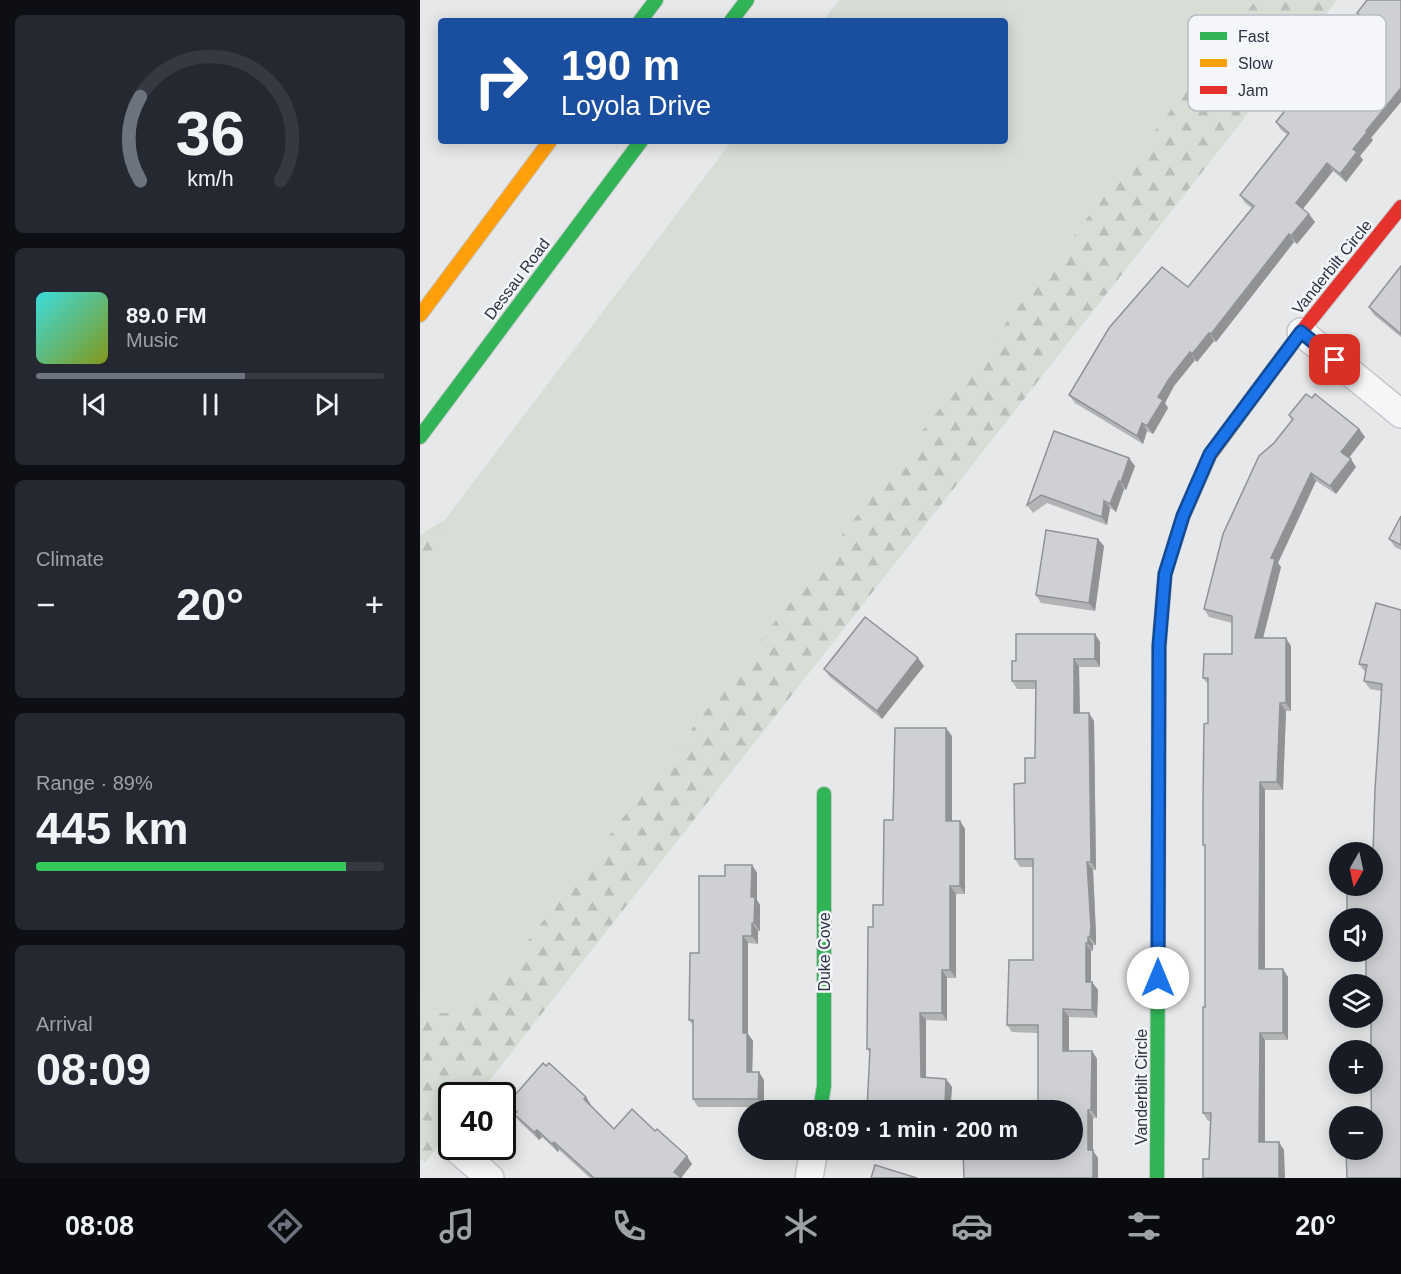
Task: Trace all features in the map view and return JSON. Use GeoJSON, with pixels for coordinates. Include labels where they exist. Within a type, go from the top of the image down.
{"type":"FeatureCollection","features":[{"type":"Feature","properties":{"kind":"street"},"geometry":{"type":"LineString","coordinates":[[642,18],[656,0]]}},
{"type":"Feature","properties":{"kind":"street"},"geometry":{"type":"LineString","coordinates":[[733,18],[747,0]]}},
{"type":"Feature","properties":{"kind":"street"},"geometry":{"type":"LineString","coordinates":[[420,315],[548,144]]}},
{"type":"Feature","properties":{"kind":"street","name":"Dessau Road"},"geometry":{"type":"LineString","coordinates":[[420,437],[639,144]]}},
{"type":"Feature","properties":{"kind":"street","name":"Vanderbilt Circle"},"geometry":{"type":"LineString","coordinates":[[1157,1178],[1159,646],[1165,574],[1183,516],[1210,454],[1301,332],[1401,207]]}},
{"type":"Feature","properties":{"kind":"street"},"geometry":{"type":"LineString","coordinates":[[1301,332],[1401,414]]}},
{"type":"Feature","properties":{"kind":"street","name":"Duke Cove"},"geometry":{"type":"LineString","coordinates":[[822,1100],[824,1086],[824,794]]}},
{"type":"Feature","properties":{"kind":"street"},"geometry":{"type":"LineString","coordinates":[[469,1160],[490,1178]]}},
{"type":"Feature","properties":{"kind":"street"},"geometry":{"type":"LineString","coordinates":[[809,1178],[812,1160]]}},
{"type":"Feature","properties":{"kind":"green space"},"geometry":{"type":"Polygon","coordinates":[[[839,0],[1256,0],[1244,15],[1188,15],[1188,88],[499,978],[460,1014],[424,1012],[420,999],[420,574],[441,525],[730,144],[1008,144],[1008,18],[825,18],[839,0]]]}},
{"type":"Feature","properties":{"kind":"green space"},"geometry":{"type":"Polygon","coordinates":[[[1256,0],[1337,0],[1325,15],[1244,15],[1256,0]]]}},
{"type":"Feature","properties":{"kind":"green space"},"geometry":{"type":"Polygon","coordinates":[[[1188,88],[1188,111],[1250,111],[488,1082],[438,1082],[438,1146],[425,1163],[420,1158],[420,999],[424,1012],[460,1014],[499,978],[1188,88]]]}},
{"type":"Feature","properties":{"kind":"green space"},"geometry":{"type":"Polygon","coordinates":[[[447,518],[420,576],[420,535],[447,518]]]}},
{"type":"Feature","properties":{"kind":"building"},"geometry":{"type":"Polygon","coordinates":[[[1367,0],[1401,0],[1401,88],[1386,106],[1386,15],[1360,15],[1357,13],[1367,0]]]}},
{"type":"Feature","properties":{"kind":"building"},"geometry":{"type":"Polygon","coordinates":[[[1285,111],[1382,111],[1353,149],[1357,152],[1340,174],[1327,163],[1296,203],[1309,214],[1291,236],[1289,234],[1211,334],[1209,333],[1192,354],[1190,352],[1169,379],[1158,397],[1163,400],[1147,426],[1142,423],[1137,436],[1069,395],[1109,328],[1162,267],[1188,287],[1254,206],[1240,195],[1289,133],[1276,122],[1285,111]]]}},
{"type":"Feature","properties":{"kind":"building"},"geometry":{"type":"Polygon","coordinates":[[[1401,266],[1401,334],[1369,307],[1401,266]]]}},
{"type":"Feature","properties":{"kind":"building"},"geometry":{"type":"Polygon","coordinates":[[[1306,394],[1312,398],[1315,394],[1359,429],[1341,452],[1351,459],[1330,486],[1311,473],[1271,558],[1275,559],[1255,638],[1286,638],[1286,703],[1280,703],[1277,782],[1260,782],[1259,969],[1283,969],[1283,1033],[1260,1033],[1259,1142],[1279,1142],[1279,1178],[1203,1178],[1203,1159],[1209,1159],[1211,1113],[1203,1113],[1204,724],[1208,723],[1208,678],[1203,678],[1204,654],[1232,654],[1232,616],[1204,609],[1223,534],[1259,456],[1274,443],[1293,419],[1289,415],[1306,394]]]}},
{"type":"Feature","properties":{"kind":"building"},"geometry":{"type":"Polygon","coordinates":[[[1054,431],[1129,458],[1110,504],[1104,501],[1102,517],[1041,495],[1027,505],[1054,431]]]}},
{"type":"Feature","properties":{"kind":"building"},"geometry":{"type":"Polygon","coordinates":[[[1401,516],[1401,545],[1389,539],[1401,516]]]}},
{"type":"Feature","properties":{"kind":"building"},"geometry":{"type":"Polygon","coordinates":[[[1046,530],[1098,539],[1089,603],[1036,595],[1046,530]]]}},
{"type":"Feature","properties":{"kind":"building"},"geometry":{"type":"Polygon","coordinates":[[[1376,603],[1401,610],[1401,1178],[1347,1178],[1346,1160],[1383,1160],[1383,1106],[1371,1106],[1371,1094],[1383,1094],[1383,1040],[1371,1040],[1371,1028],[1383,1028],[1383,974],[1366,974],[1366,962],[1383,962],[1383,908],[1347,908],[1347,896],[1383,896],[1383,842],[1373,842],[1382,684],[1364,681],[1367,665],[1359,664],[1376,603]]]}},
{"type":"Feature","properties":{"kind":"building"},"geometry":{"type":"Polygon","coordinates":[[[865,617],[918,658],[877,711],[824,669],[865,617]]]}},
{"type":"Feature","properties":{"kind":"building"},"geometry":{"type":"Polygon","coordinates":[[[1016,634],[1095,634],[1095,659],[1074,659],[1074,713],[1089,713],[1091,862],[1087,862],[1091,927],[1090,937],[1086,943],[1086,982],[1092,982],[1092,1010],[1063,1009],[1063,1051],[1092,1051],[1088,1150],[1093,1150],[1093,1178],[964,1178],[963,1160],[1083,1160],[1083,1100],[1038,1100],[1038,1025],[1007,1025],[1009,960],[1033,960],[1033,859],[1015,859],[1014,784],[1025,783],[1025,758],[1035,758],[1036,681],[1012,681],[1012,661],[1016,661],[1016,634]]]}},
{"type":"Feature","properties":{"kind":"building"},"geometry":{"type":"Polygon","coordinates":[[[895,728],[946,728],[946,821],[960,821],[960,886],[950,886],[950,970],[942,970],[942,1013],[920,1013],[921,1077],[946,1079],[945,1100],[867,1100],[870,1049],[867,1049],[868,927],[873,927],[873,905],[883,905],[884,820],[893,820],[895,728]]]}},
{"type":"Feature","properties":{"kind":"building"},"geometry":{"type":"Polygon","coordinates":[[[725,865],[752,865],[751,897],[755,897],[754,923],[752,923],[752,936],[743,936],[743,1033],[747,1033],[747,1072],[759,1072],[758,1099],[693,1099],[693,1020],[689,1020],[690,953],[699,953],[699,876],[725,876],[725,865]]]}},
{"type":"Feature","properties":{"kind":"building"},"geometry":{"type":"Polygon","coordinates":[[[543,1063],[546,1066],[549,1063],[586,1097],[584,1099],[614,1129],[632,1109],[655,1131],[657,1129],[687,1156],[674,1172],[682,1178],[594,1178],[554,1142],[552,1144],[537,1130],[534,1132],[516,1116],[516,1094],[543,1063]]]}},
{"type":"Feature","properties":{"kind":"building"},"geometry":{"type":"Polygon","coordinates":[[[875,1165],[917,1178],[871,1178],[875,1165]]]}},
{"type":"Feature","properties":{"kind":"traffic: fast"},"geometry":{"type":"LineString","coordinates":[[642,18],[656,0]]}},
{"type":"Feature","properties":{"kind":"traffic: fast"},"geometry":{"type":"LineString","coordinates":[[733,18],[747,0]]}},
{"type":"Feature","properties":{"kind":"traffic: fast"},"geometry":{"type":"LineString","coordinates":[[420,437],[639,144]]}},
{"type":"Feature","properties":{"kind":"traffic: fast"},"geometry":{"type":"LineString","coordinates":[[1157,1178],[1159,684]]}},
{"type":"Feature","properties":{"kind":"traffic: fast"},"geometry":{"type":"LineString","coordinates":[[822,1100],[824,1086],[824,794]]}},
{"type":"Feature","properties":{"kind":"traffic: slow"},"geometry":{"type":"LineString","coordinates":[[420,315],[548,144]]}},
{"type":"Feature","properties":{"kind":"traffic: slow"},"geometry":{"type":"LineString","coordinates":[[1159,684],[1159,646],[1165,574],[1183,516],[1210,455],[1257,391]]}},
{"type":"Feature","properties":{"kind":"traffic: jam"},"geometry":{"type":"LineString","coordinates":[[1257,391],[1401,207]]}},
{"type":"Feature","properties":{"kind":"route"},"geometry":{"type":"LineString","coordinates":[[1158,978],[1159,646],[1165,574],[1183,516],[1210,454],[1301,332],[1335,360]]}}]}
